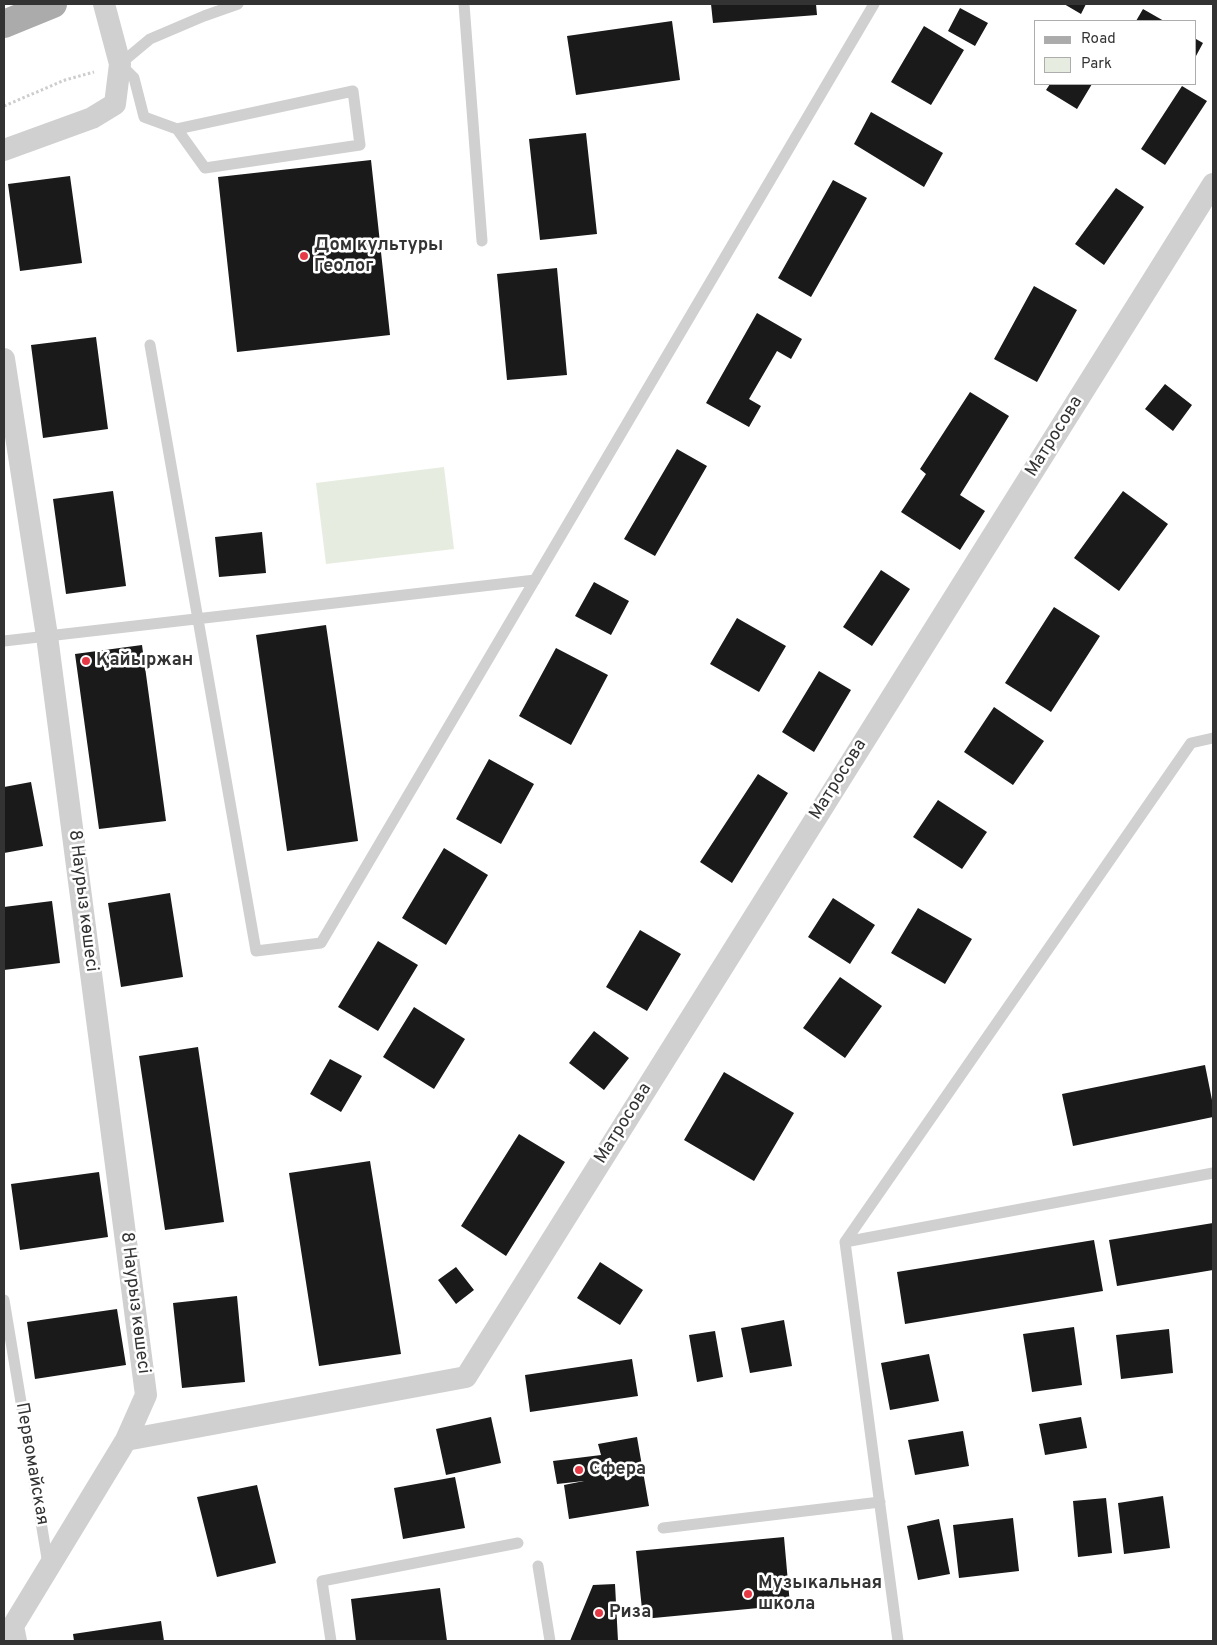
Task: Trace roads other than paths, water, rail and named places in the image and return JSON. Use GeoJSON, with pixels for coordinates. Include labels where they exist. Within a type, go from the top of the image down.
{"type":"FeatureCollection","features":[{"type":"Feature","properties":{"kind":"main road"},"geometry":{"type":"LineString","coordinates":[[4,24],[53,4]]}},
{"type":"Feature","properties":{"kind":"street"},"geometry":{"type":"LineString","coordinates":[[4,150],[92,118],[115,104],[120,64],[104,4]]}},
{"type":"Feature","properties":{"kind":"street","name":"Матросова"},"geometry":{"type":"LineString","coordinates":[[126,1440],[466,1377],[1213,184]]}},
{"type":"Feature","properties":{"kind":"street","name":"8 Наурыз көшесі"},"geometry":{"type":"LineString","coordinates":[[4,359],[47,636],[146,1395],[126,1440],[13,1626],[16,1641]]}},
{"type":"Feature","properties":{"kind":"street"},"geometry":{"type":"LineString","coordinates":[[4,1607],[28,1603]]}},
{"type":"Feature","properties":{"kind":"lane"},"geometry":{"type":"LineString","coordinates":[[176,129],[353,91],[360,145],[206,168],[176,129],[144,117],[134,78],[120,64],[150,39],[238,4]]}},
{"type":"Feature","properties":{"kind":"lane"},"geometry":{"type":"LineString","coordinates":[[464,4],[482,241]]}},
{"type":"Feature","properties":{"kind":"lane"},"geometry":{"type":"LineString","coordinates":[[150,345],[256,952],[321,943],[874,4]]}},
{"type":"Feature","properties":{"kind":"lane"},"geometry":{"type":"LineString","coordinates":[[4,641],[535,580]]}},
{"type":"Feature","properties":{"kind":"lane"},"geometry":{"type":"LineString","coordinates":[[898,1641],[845,1242],[1191,743],[1213,738]]}},
{"type":"Feature","properties":{"kind":"lane"},"geometry":{"type":"LineString","coordinates":[[845,1242],[1213,1172]]}},
{"type":"Feature","properties":{"kind":"lane","name":"Первомайская"},"geometry":{"type":"LineString","coordinates":[[4,1300],[49,1568]]}},
{"type":"Feature","properties":{"kind":"lane"},"geometry":{"type":"LineString","coordinates":[[663,1528],[880,1502]]}},
{"type":"Feature","properties":{"kind":"lane"},"geometry":{"type":"LineString","coordinates":[[331,1641],[322,1581],[518,1543]]}},
{"type":"Feature","properties":{"kind":"lane"},"geometry":{"type":"LineString","coordinates":[[538,1566],[550,1641]]}},
{"type":"Feature","properties":{"kind":"place","name":"Дом культуры Геолог"},"geometry":{"type":"Point","coordinates":[304,256]}},
{"type":"Feature","properties":{"kind":"place","name":"Қайыржан"},"geometry":{"type":"Point","coordinates":[86,661]}},
{"type":"Feature","properties":{"kind":"place","name":"Сфера"},"geometry":{"type":"Point","coordinates":[579,1470]}},
{"type":"Feature","properties":{"kind":"place","name":"Музыкальная школа"},"geometry":{"type":"Point","coordinates":[748,1594]}},
{"type":"Feature","properties":{"kind":"place","name":"Риза"},"geometry":{"type":"Point","coordinates":[599,1613]}}]}
